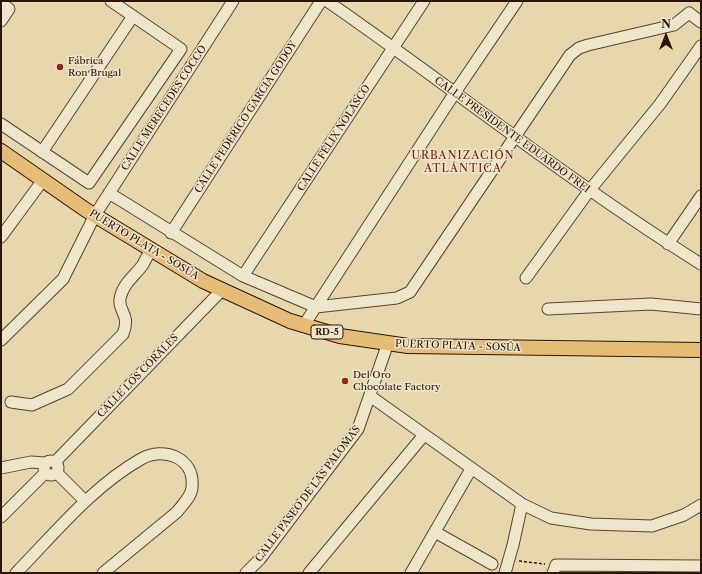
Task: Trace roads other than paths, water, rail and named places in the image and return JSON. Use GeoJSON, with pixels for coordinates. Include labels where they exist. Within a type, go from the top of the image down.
{"type":"FeatureCollection","features":[{"type":"Feature","properties":{"kind":"main road","name":"PUERTO PLATA - SOSÚA"},"geometry":{"type":"LineString","coordinates":[[1,151],[95,215],[203,281],[304,326],[340,336],[408,346],[701,350]]}},
{"type":"Feature","properties":{"kind":"street"},"geometry":{"type":"LineString","coordinates":[[1,124],[89,183],[181,49],[110,1]]}},
{"type":"Feature","properties":{"kind":"street","name":"CALLE MERECEDES COCCO"},"geometry":{"type":"LineString","coordinates":[[1,340],[63,279],[95,215],[233,1]]}},
{"type":"Feature","properties":{"kind":"street","name":"CALLE FEDERICO GARCIA GODOY"},"geometry":{"type":"LineString","coordinates":[[171,233],[321,1]]}},
{"type":"Feature","properties":{"kind":"street","name":"CALLE PRESIDENTE EDUARDO FREI"},"geometry":{"type":"LineString","coordinates":[[327,1],[394,47],[454,94],[515,138],[668,244],[701,264]]}},
{"type":"Feature","properties":{"kind":"street","name":"CALLE FÉLIX NOLASCO"},"geometry":{"type":"LineString","coordinates":[[243,276],[424,1]]}},
{"type":"Feature","properties":{"kind":"street"},"geometry":{"type":"LineString","coordinates":[[304,326],[454,94],[517,1]]}},
{"type":"Feature","properties":{"kind":"street"},"geometry":{"type":"LineString","coordinates":[[1,3],[9,9],[1,21]]}},
{"type":"Feature","properties":{"kind":"street"},"geometry":{"type":"LineString","coordinates":[[109,193],[171,233],[243,276],[316,307],[397,298],[410,292],[570,55],[579,48],[674,25],[689,13],[701,22]]}},
{"type":"Feature","properties":{"kind":"street"},"geometry":{"type":"LineString","coordinates":[[42,152],[133,16]]}},
{"type":"Feature","properties":{"kind":"street"},"geometry":{"type":"LineString","coordinates":[[526,278],[589,190],[660,104],[701,46]]}},
{"type":"Feature","properties":{"kind":"street"},"geometry":{"type":"LineString","coordinates":[[1,237],[43,180]]}},
{"type":"Feature","properties":{"kind":"street"},"geometry":{"type":"LineString","coordinates":[[668,244],[701,196]]}},
{"type":"Feature","properties":{"kind":"street"},"geometry":{"type":"LineString","coordinates":[[11,402],[32,405],[68,389],[123,334],[127,325],[126,317],[119,301],[122,289],[142,265],[151,250]]}},
{"type":"Feature","properties":{"kind":"street","name":"CALLE LOS CORALES"},"geometry":{"type":"LineString","coordinates":[[1,517],[48,466],[222,290]]}},
{"type":"Feature","properties":{"kind":"street"},"geometry":{"type":"LineString","coordinates":[[548,309],[651,304],[701,309]]}},
{"type":"Feature","properties":{"kind":"street","name":"CALLE PASEO DE LAS PALOMAS"},"geometry":{"type":"LineString","coordinates":[[246,573],[260,559],[358,429],[388,343]]}},
{"type":"Feature","properties":{"kind":"street"},"geometry":{"type":"LineString","coordinates":[[370,396],[522,504],[552,518],[591,524],[652,526],[684,515],[701,505]]}},
{"type":"Feature","properties":{"kind":"street"},"geometry":{"type":"LineString","coordinates":[[309,573],[424,435]]}},
{"type":"Feature","properties":{"kind":"street"},"geometry":{"type":"LineString","coordinates":[[16,573],[85,501],[131,465],[143,458],[157,454],[172,455],[186,462],[192,474],[193,488],[186,500],[177,512],[103,573]]}},
{"type":"Feature","properties":{"kind":"street"},"geometry":{"type":"LineString","coordinates":[[1,468],[31,462],[48,466],[51,476],[56,473],[85,501]]}},
{"type":"Feature","properties":{"kind":"street"},"geometry":{"type":"LineString","coordinates":[[411,573],[471,469]]}},
{"type":"Feature","properties":{"kind":"street"},"geometry":{"type":"LineString","coordinates":[[505,573],[510,560],[522,504]]}},
{"type":"Feature","properties":{"kind":"street"},"geometry":{"type":"LineString","coordinates":[[435,532],[492,564]]}},
{"type":"Feature","properties":{"kind":"street"},"geometry":{"type":"LineString","coordinates":[[555,569],[624,570],[701,566]]}},
{"type":"Feature","properties":{"kind":"place","name":"Fábrica Ron Brugal"},"geometry":{"type":"Point","coordinates":[60,67]}},
{"type":"Feature","properties":{"kind":"place","name":"Del Oro Chocolate Factory"},"geometry":{"type":"Point","coordinates":[345,381]}},
{"type":"Feature","properties":{"kind":"district","name":"URBANIZACIÓN ATLÁNTICA"},"geometry":{"type":"Point","coordinates":[463,162]}}]}
